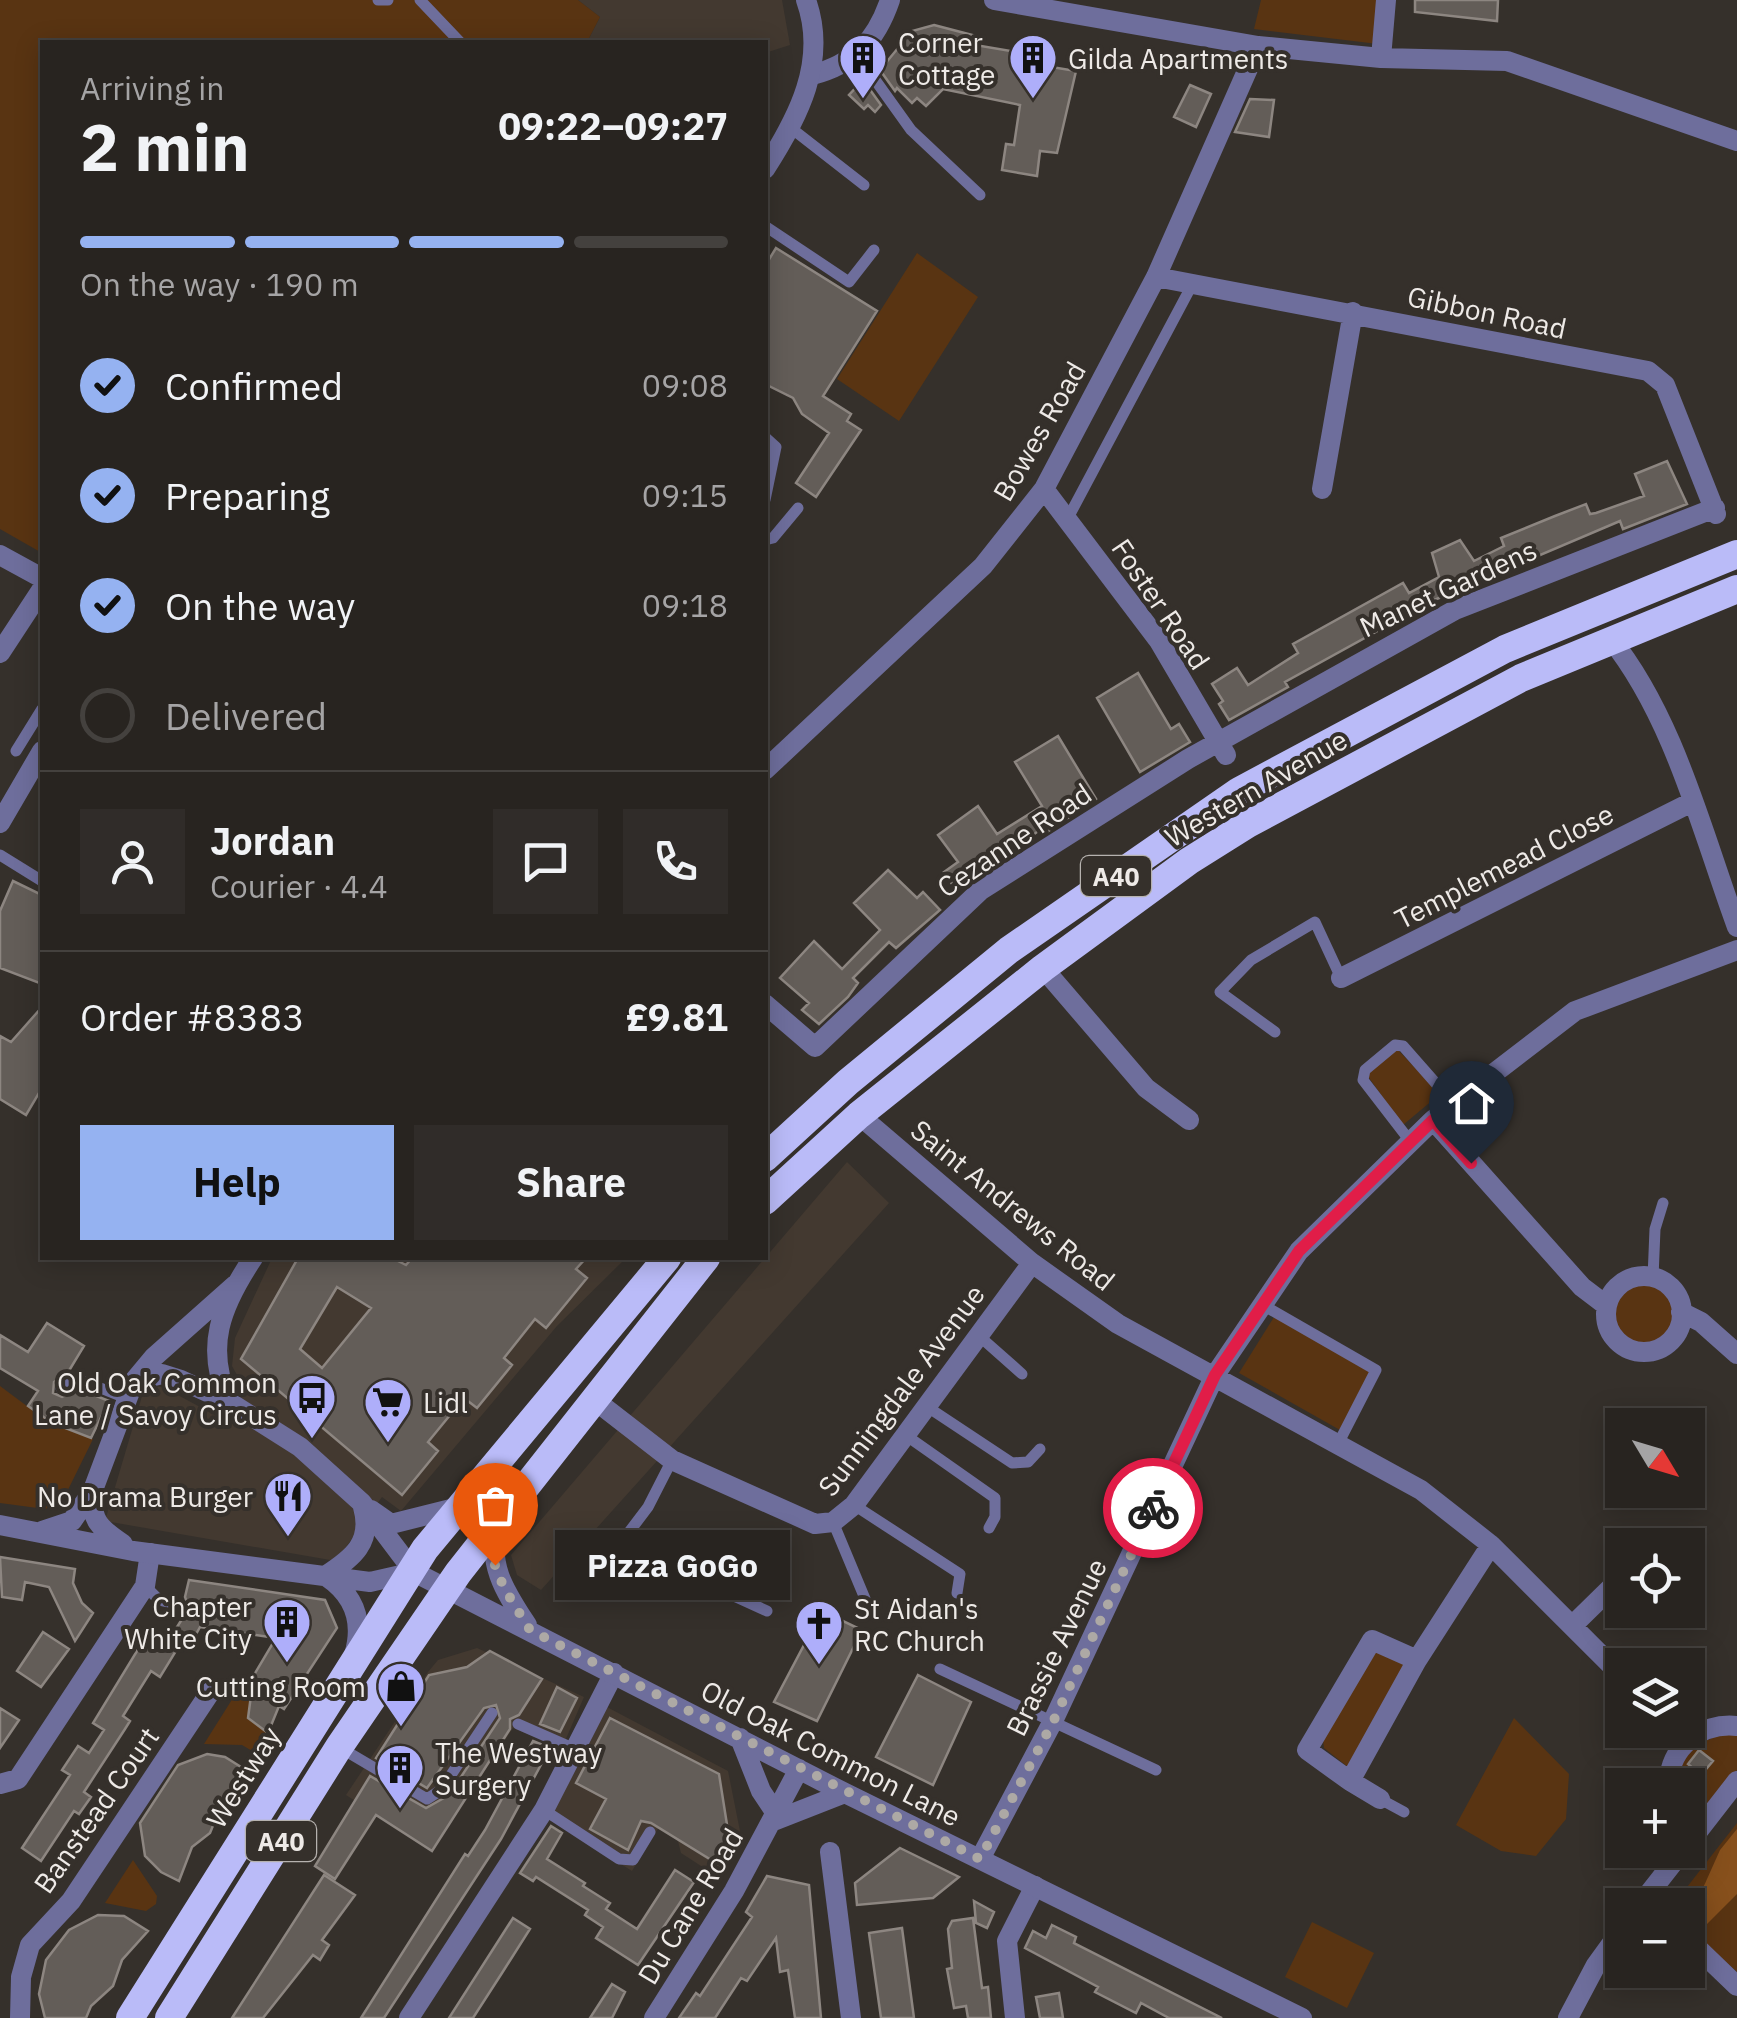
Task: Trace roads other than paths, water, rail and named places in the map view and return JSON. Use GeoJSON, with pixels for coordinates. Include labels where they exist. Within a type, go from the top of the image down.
{"type":"FeatureCollection","features":[{"type":"Feature","properties":{"kind":"highway","name":"Western Avenue"},"geometry":{"type":"LineString","coordinates":[[768,1155],[848,1082],[1009,950],[1239,791],[1505,649],[1737,554]]}},
{"type":"Feature","properties":{"kind":"highway","name":"Western Avenue"},"geometry":{"type":"LineString","coordinates":[[768,1198],[860,1115],[1044,968],[1190,861],[1248,824],[1521,678],[1610,638],[1737,589]]}},
{"type":"Feature","properties":{"kind":"highway","name":"A40"},"geometry":{"type":"LineString","coordinates":[[414,1572],[455,1508],[665,1260]]}},
{"type":"Feature","properties":{"kind":"highway","name":"A40"},"geometry":{"type":"LineString","coordinates":[[169,2018],[339,1747],[447,1588],[592,1398],[704,1260]]}},
{"type":"Feature","properties":{"kind":"highway","name":"Westway"},"geometry":{"type":"LineString","coordinates":[[130,2018],[414,1572]]}},
{"type":"Feature","properties":{"kind":"street"},"geometry":{"type":"LineString","coordinates":[[768,164],[792,128],[812,74],[813,42],[806,0]]}},
{"type":"Feature","properties":{"kind":"street"},"geometry":{"type":"LineString","coordinates":[[812,74],[858,56],[883,20],[890,0]]}},
{"type":"Feature","properties":{"kind":"street"},"geometry":{"type":"LineString","coordinates":[[994,0],[1258,46],[1381,58],[1507,62],[1737,141]]}},
{"type":"Feature","properties":{"kind":"street"},"geometry":{"type":"LineString","coordinates":[[1381,58],[1386,0]]}},
{"type":"Feature","properties":{"kind":"street","name":"Bowes Road"},"geometry":{"type":"LineString","coordinates":[[768,767],[983,566],[1044,489],[1156,277],[1258,46]]}},
{"type":"Feature","properties":{"kind":"street","name":"Gibbon Road"},"geometry":{"type":"LineString","coordinates":[[1156,277],[1648,372],[1665,385],[1716,511]]}},
{"type":"Feature","properties":{"kind":"street"},"geometry":{"type":"LineString","coordinates":[[1322,489],[1353,312]]}},
{"type":"Feature","properties":{"kind":"street","name":"Foster Road"},"geometry":{"type":"LineString","coordinates":[[1044,489],[1160,641],[1222,750]]}},
{"type":"Feature","properties":{"kind":"street","name":"Manet Gardens"},"geometry":{"type":"LineString","coordinates":[[1222,750],[1324,680],[1455,610],[1716,511]]}},
{"type":"Feature","properties":{"kind":"street"},"geometry":{"type":"LineString","coordinates":[[0,555],[40,577]]}},
{"type":"Feature","properties":{"kind":"street"},"geometry":{"type":"LineString","coordinates":[[0,653],[40,593]]}},
{"type":"Feature","properties":{"kind":"street"},"geometry":{"type":"LineString","coordinates":[[1610,638],[1626,658],[1692,802],[1737,926]]}},
{"type":"Feature","properties":{"kind":"street","name":"Cezanne Road"},"geometry":{"type":"LineString","coordinates":[[768,1011],[816,1047],[981,890],[1158,777],[1222,750]]}},
{"type":"Feature","properties":{"kind":"street"},"geometry":{"type":"LineString","coordinates":[[0,823],[40,754]]}},
{"type":"Feature","properties":{"kind":"street","name":"Templemead Close"},"geometry":{"type":"LineString","coordinates":[[1342,978],[1692,802]]}},
{"type":"Feature","properties":{"kind":"street","name":"Brassie Avenue"},"geometry":{"type":"LineString","coordinates":[[980,1859],[1053,1722],[1215,1375],[1299,1251],[1433,1120],[1575,1010],[1737,950]]}},
{"type":"Feature","properties":{"kind":"street"},"geometry":{"type":"LineString","coordinates":[[1044,968],[1146,1088],[1189,1120]]}},
{"type":"Feature","properties":{"kind":"street","name":"Saint Andrews Road"},"geometry":{"type":"LineString","coordinates":[[860,1115],[1032,1262],[1118,1324],[1420,1490],[1491,1545],[1605,1658]]}},
{"type":"Feature","properties":{"kind":"street"},"geometry":{"type":"LineString","coordinates":[[1433,1120],[1582,1287],[1607,1306]]}},
{"type":"Feature","properties":{"kind":"street"},"geometry":{"type":"LineString","coordinates":[[40,1532],[72,1520],[93,1490],[131,1390],[154,1357],[235,1285],[251,1260]]}},
{"type":"Feature","properties":{"kind":"street","name":"Sunningdale Avenue"},"geometry":{"type":"LineString","coordinates":[[592,1398],[672,1460],[815,1524],[833,1522],[854,1505],[1032,1262]]}},
{"type":"Feature","properties":{"kind":"street"},"geometry":{"type":"LineString","coordinates":[[1653,1278],[1673,1290],[1682,1312],[1666,1346],[1641,1352],[1628,1349],[1610,1332],[1607,1306],[1619,1286],[1629,1279],[1653,1278]]}},
{"type":"Feature","properties":{"kind":"street"},"geometry":{"type":"LineString","coordinates":[[229,1402],[214,1359],[235,1285]]}},
{"type":"Feature","properties":{"kind":"street"},"geometry":{"type":"LineString","coordinates":[[1682,1312],[1702,1322],[1737,1354]]}},
{"type":"Feature","properties":{"kind":"street","name":"Old Oak Common Lane"},"geometry":{"type":"LineString","coordinates":[[131,1390],[162,1374],[229,1402],[324,1465],[362,1503],[414,1572],[845,1793],[1302,2018]]}},
{"type":"Feature","properties":{"kind":"street"},"geometry":{"type":"LineString","coordinates":[[93,1490],[96,1525],[141,1552]]}},
{"type":"Feature","properties":{"kind":"street"},"geometry":{"type":"LineString","coordinates":[[325,1576],[354,1557],[365,1538],[368,1524],[362,1503]]}},
{"type":"Feature","properties":{"kind":"street","name":"Old Oak Common Lane"},"geometry":{"type":"LineString","coordinates":[[362,1503],[391,1524],[455,1508]]}},
{"type":"Feature","properties":{"kind":"street"},"geometry":{"type":"LineString","coordinates":[[504,1512],[495,1540],[495,1565],[530,1630]]}},
{"type":"Feature","properties":{"kind":"street"},"geometry":{"type":"LineString","coordinates":[[0,1525],[141,1552],[370,1582],[414,1572]]}},
{"type":"Feature","properties":{"kind":"street"},"geometry":{"type":"LineString","coordinates":[[1350,1782],[1417,1660],[1491,1545]]}},
{"type":"Feature","properties":{"kind":"street"},"geometry":{"type":"LineString","coordinates":[[0,1784],[18,1779],[145,1586],[141,1552]]}},
{"type":"Feature","properties":{"kind":"street"},"geometry":{"type":"LineString","coordinates":[[325,1576],[350,1597],[358,1620],[356,1647],[344,1679]]}},
{"type":"Feature","properties":{"kind":"street"},"geometry":{"type":"LineString","coordinates":[[1573,1624],[1605,1593]]}},
{"type":"Feature","properties":{"kind":"street"},"geometry":{"type":"LineString","coordinates":[[1380,1799],[1307,1750],[1372,1640],[1417,1660]]}},
{"type":"Feature","properties":{"kind":"street"},"geometry":{"type":"LineString","coordinates":[[409,2018],[544,1810],[614,1673]]}},
{"type":"Feature","properties":{"kind":"street","name":"Banstead Court"},"geometry":{"type":"LineString","coordinates":[[20,2018],[20,1977],[30,1946],[71,1900],[211,1690]]}},
{"type":"Feature","properties":{"kind":"street"},"geometry":{"type":"LineString","coordinates":[[1705,1729],[1737,1726]]}},
{"type":"Feature","properties":{"kind":"street","name":"Du Cane Road"},"geometry":{"type":"LineString","coordinates":[[740,1738],[773,1817]]}},
{"type":"Feature","properties":{"kind":"street","name":"Du Cane Road"},"geometry":{"type":"LineString","coordinates":[[654,2018],[799,1769]]}},
{"type":"Feature","properties":{"kind":"street"},"geometry":{"type":"LineString","coordinates":[[1705,1819],[1737,1782]]}},
{"type":"Feature","properties":{"kind":"street","name":"Du Cane Road"},"geometry":{"type":"LineString","coordinates":[[773,1817],[845,1793]]}},
{"type":"Feature","properties":{"kind":"street"},"geometry":{"type":"LineString","coordinates":[[830,1852],[852,2018]]}},
{"type":"Feature","properties":{"kind":"street"},"geometry":{"type":"LineString","coordinates":[[1016,2018],[1007,1941],[1035,1886]]}},
{"type":"Feature","properties":{"kind":"street"},"geometry":{"type":"LineString","coordinates":[[1568,2018],[1605,1953]]}},
{"type":"Feature","properties":{"kind":"street"},"geometry":{"type":"LineString","coordinates":[[1705,1955],[1737,1986]]}},
{"type":"Feature","properties":{"kind":"lane"},"geometry":{"type":"LineString","coordinates":[[378,0],[388,0]]}},
{"type":"Feature","properties":{"kind":"lane"},"geometry":{"type":"LineString","coordinates":[[420,0],[458,40]]}},
{"type":"Feature","properties":{"kind":"lane"},"geometry":{"type":"LineString","coordinates":[[858,56],[912,130],[980,195]]}},
{"type":"Feature","properties":{"kind":"lane"},"geometry":{"type":"LineString","coordinates":[[792,128],[864,185]]}},
{"type":"Feature","properties":{"kind":"lane"},"geometry":{"type":"LineString","coordinates":[[768,228],[849,282],[874,250]]}},
{"type":"Feature","properties":{"kind":"lane"},"geometry":{"type":"LineString","coordinates":[[1068,518],[1192,284]]}},
{"type":"Feature","properties":{"kind":"lane"},"geometry":{"type":"LineString","coordinates":[[768,440],[776,447],[778,457],[768,490]]}},
{"type":"Feature","properties":{"kind":"lane"},"geometry":{"type":"LineString","coordinates":[[768,539],[798,508]]}},
{"type":"Feature","properties":{"kind":"lane"},"geometry":{"type":"LineString","coordinates":[[16,751],[40,712]]}},
{"type":"Feature","properties":{"kind":"lane"},"geometry":{"type":"LineString","coordinates":[[0,854],[40,880]]}},
{"type":"Feature","properties":{"kind":"lane"},"geometry":{"type":"LineString","coordinates":[[1275,1032],[1220,992],[1251,960],[1315,922],[1342,978]]}},
{"type":"Feature","properties":{"kind":"lane"},"geometry":{"type":"LineString","coordinates":[[1410,1141],[1363,1080],[1365,1070],[1395,1046],[1403,1046],[1454,1104]]}},
{"type":"Feature","properties":{"kind":"lane"},"geometry":{"type":"LineString","coordinates":[[1653,1278],[1655,1230],[1663,1203]]}},
{"type":"Feature","properties":{"kind":"lane"},"geometry":{"type":"LineString","coordinates":[[1261,1304],[1376,1370],[1338,1444]]}},
{"type":"Feature","properties":{"kind":"lane"},"geometry":{"type":"LineString","coordinates":[[978,1335],[1022,1374]]}},
{"type":"Feature","properties":{"kind":"lane"},"geometry":{"type":"LineString","coordinates":[[61,1388],[78,1379],[131,1390]]}},
{"type":"Feature","properties":{"kind":"lane"},"geometry":{"type":"LineString","coordinates":[[926,1406],[1012,1463],[1028,1462],[1040,1449]]}},
{"type":"Feature","properties":{"kind":"lane"},"geometry":{"type":"LineString","coordinates":[[904,1434],[995,1498],[995,1517],[989,1528]]}},
{"type":"Feature","properties":{"kind":"lane"},"geometry":{"type":"LineString","coordinates":[[672,1460],[648,1507],[620,1544],[768,1611]]}},
{"type":"Feature","properties":{"kind":"lane"},"geometry":{"type":"LineString","coordinates":[[854,1505],[960,1574],[956,1592]]}},
{"type":"Feature","properties":{"kind":"lane"},"geometry":{"type":"LineString","coordinates":[[833,1522],[866,1601]]}},
{"type":"Feature","properties":{"kind":"lane"},"geometry":{"type":"LineString","coordinates":[[145,1586],[159,1600],[180,1605]]}},
{"type":"Feature","properties":{"kind":"lane"},"geometry":{"type":"LineString","coordinates":[[940,1668],[1156,1770]]}},
{"type":"Feature","properties":{"kind":"lane"},"geometry":{"type":"LineString","coordinates":[[339,1747],[426,1799],[441,1790],[492,1713]]}},
{"type":"Feature","properties":{"kind":"lane"},"geometry":{"type":"LineString","coordinates":[[518,1724],[575,1750]]}},
{"type":"Feature","properties":{"kind":"lane"},"geometry":{"type":"LineString","coordinates":[[1380,1799],[1404,1812]]}},
{"type":"Feature","properties":{"kind":"lane"},"geometry":{"type":"LineString","coordinates":[[544,1810],[619,1859],[633,1860],[650,1832]]}},
{"type":"Feature","properties":{"kind":"place","name":"Corner Cottage"},"geometry":{"type":"Point","coordinates":[863,100]}},
{"type":"Feature","properties":{"kind":"place","name":"Gilda Apartments"},"geometry":{"type":"Point","coordinates":[1033,100]}},
{"type":"Feature","properties":{"kind":"place","name":"Old Oak Common Lane / Savoy Circus"},"geometry":{"type":"Point","coordinates":[312,1440]}},
{"type":"Feature","properties":{"kind":"place","name":"Lidl"},"geometry":{"type":"Point","coordinates":[388,1444]}},
{"type":"Feature","properties":{"kind":"place","name":"No Drama Burger"},"geometry":{"type":"Point","coordinates":[288,1538]}},
{"type":"Feature","properties":{"kind":"place","name":"Pizza GoGo"},"geometry":{"type":"Point","coordinates":[495,1565]}},
{"type":"Feature","properties":{"kind":"place","name":"Chapter White City"},"geometry":{"type":"Point","coordinates":[287,1664]}},
{"type":"Feature","properties":{"kind":"place","name":"St Aidan's RC Church"},"geometry":{"type":"Point","coordinates":[819,1666]}},
{"type":"Feature","properties":{"kind":"place","name":"Cutting Room"},"geometry":{"type":"Point","coordinates":[401,1728]}},
{"type":"Feature","properties":{"kind":"place","name":"The Westway Surgery"},"geometry":{"type":"Point","coordinates":[400,1810]}}]}
